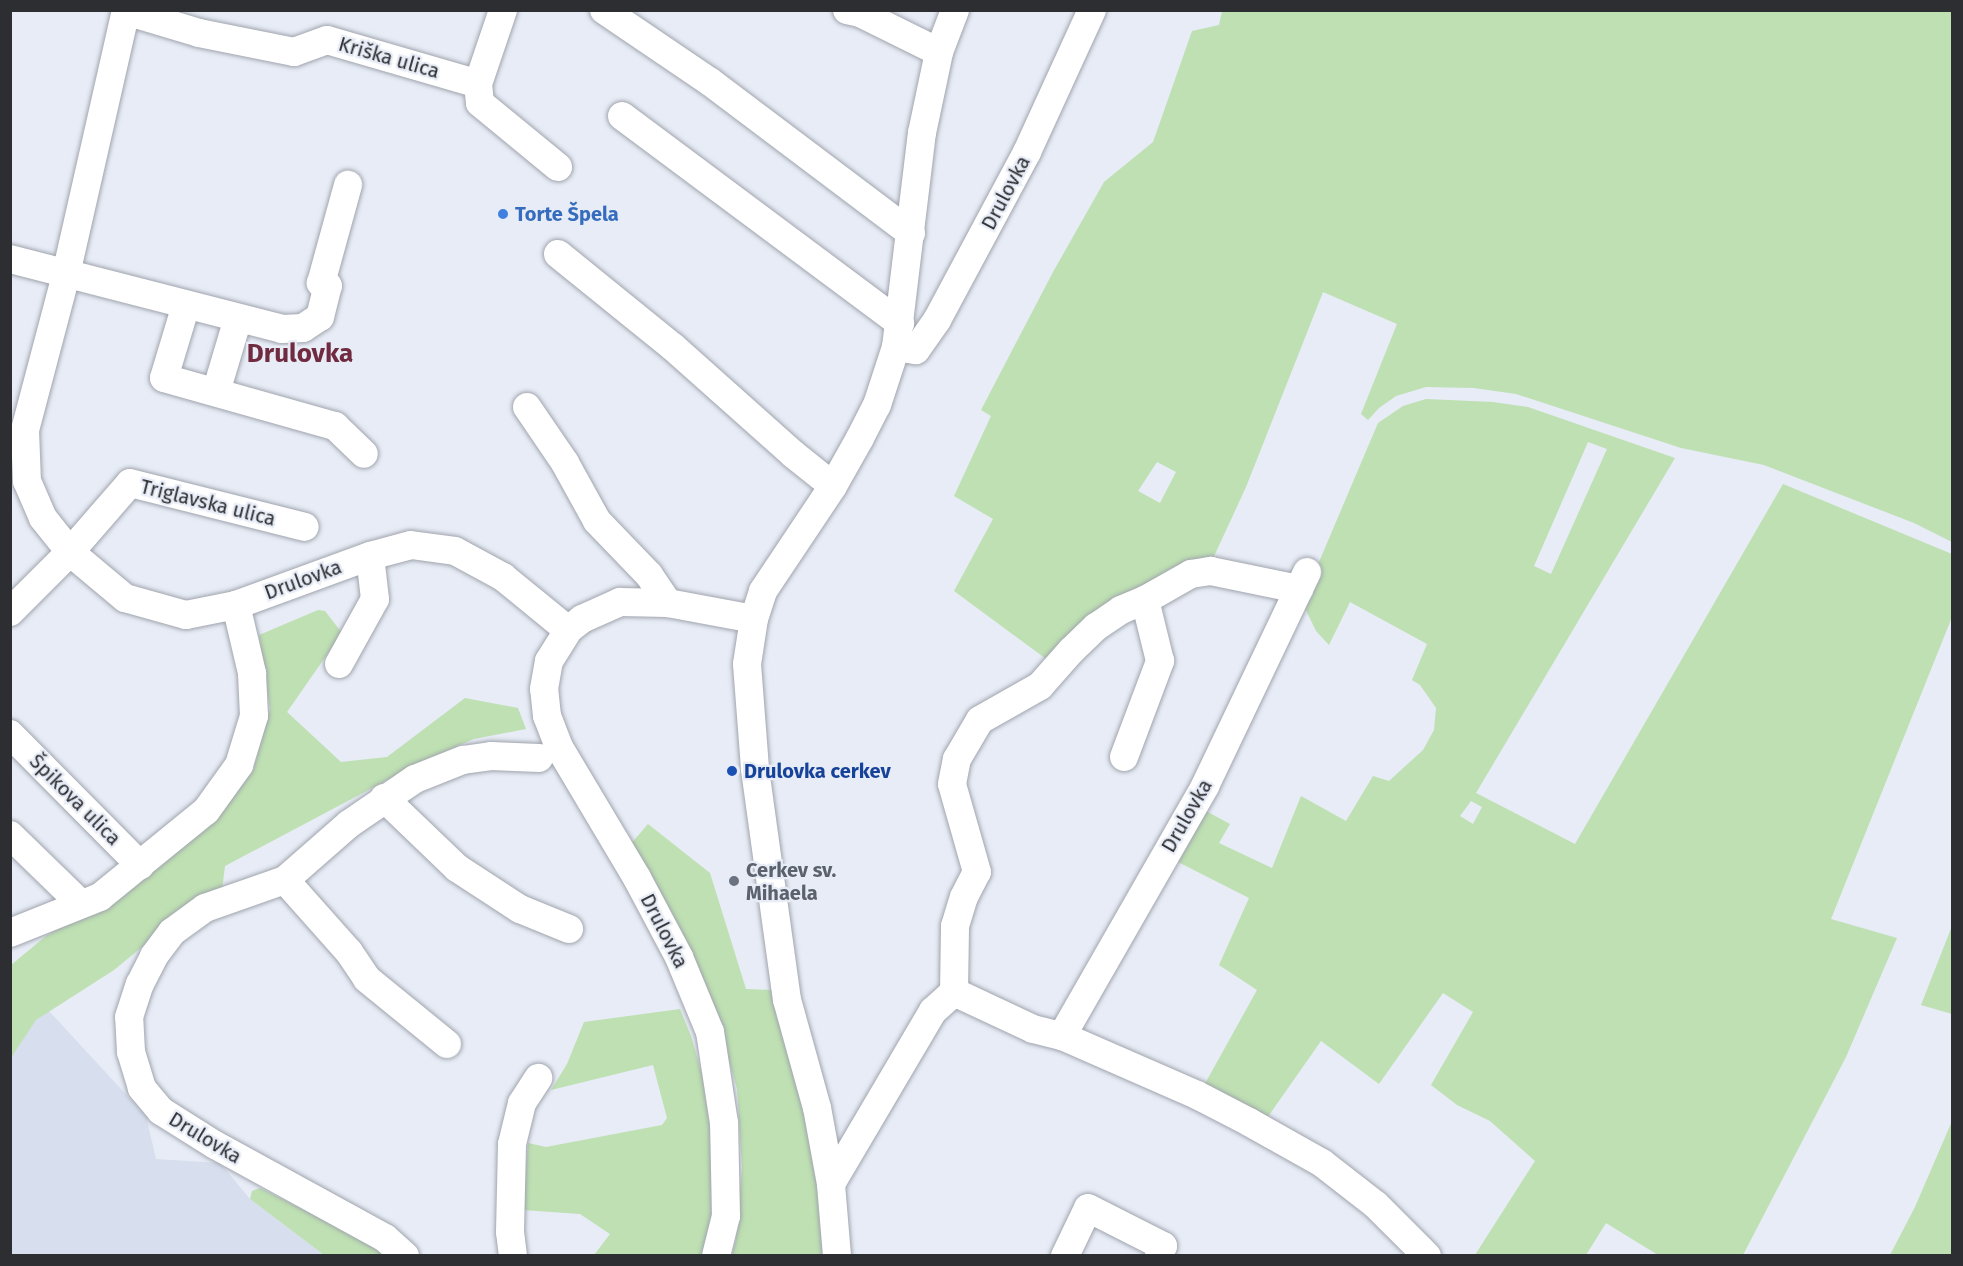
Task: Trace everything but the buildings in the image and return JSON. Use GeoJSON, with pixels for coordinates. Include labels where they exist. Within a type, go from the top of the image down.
{"type":"FeatureCollection","features":[{"type":"Feature","properties":{"kind":"street"},"geometry":{"type":"LineString","coordinates":[[502,10],[478,84],[480,103],[558,166]]}},
{"type":"Feature","properties":{"kind":"street"},"geometry":{"type":"LineString","coordinates":[[604,10],[709,81],[911,233]]}},
{"type":"Feature","properties":{"kind":"street"},"geometry":{"type":"LineString","coordinates":[[847,10],[860,13],[939,52]]}},
{"type":"Feature","properties":{"kind":"street"},"geometry":{"type":"LineString","coordinates":[[837,1256],[831,1184],[817,1108],[787,1000],[778,945],[766,830],[755,768],[747,664],[754,619],[763,591],[833,486],[877,405],[898,335],[922,133],[939,52],[955,10]]}},
{"type":"Feature","properties":{"kind":"street","name":"Drulovka"},"geometry":{"type":"LineString","coordinates":[[898,335],[916,350],[937,320],[1027,152],[1092,10]]}},
{"type":"Feature","properties":{"kind":"street"},"geometry":{"type":"LineString","coordinates":[[10,933],[80,903],[100,897],[206,811],[240,765],[254,716],[252,673],[236,605],[186,615],[125,598],[70,552],[43,518],[27,481],[25,430],[66,275],[126,11]]}},
{"type":"Feature","properties":{"kind":"street","name":"Kriška ulica"},"geometry":{"type":"LineString","coordinates":[[126,11],[199,33],[294,52],[327,40],[478,84]]}},
{"type":"Feature","properties":{"kind":"street"},"geometry":{"type":"LineString","coordinates":[[622,116],[898,335]]}},
{"type":"Feature","properties":{"kind":"street"},"geometry":{"type":"LineString","coordinates":[[10,259],[282,329],[303,328],[320,317],[328,286],[321,283],[348,185]]}},
{"type":"Feature","properties":{"kind":"street"},"geometry":{"type":"LineString","coordinates":[[558,254],[673,347],[793,454],[833,486]]}},
{"type":"Feature","properties":{"kind":"street"},"geometry":{"type":"LineString","coordinates":[[186,305],[164,378],[335,426],[364,453]]}},
{"type":"Feature","properties":{"kind":"street"},"geometry":{"type":"LineString","coordinates":[[216,392],[238,318]]}},
{"type":"Feature","properties":{"kind":"street"},"geometry":{"type":"LineString","coordinates":[[528,407],[565,463],[597,521],[649,575],[668,603]]}},
{"type":"Feature","properties":{"kind":"street","name":"Triglavska ulica"},"geometry":{"type":"LineString","coordinates":[[70,552],[130,483],[305,527]]}},
{"type":"Feature","properties":{"kind":"street","name":"Drulovka"},"geometry":{"type":"LineString","coordinates":[[236,605],[370,556],[411,545],[455,551],[503,577],[568,630]]}},
{"type":"Feature","properties":{"kind":"street"},"geometry":{"type":"LineString","coordinates":[[10,612],[70,552]]}},
{"type":"Feature","properties":{"kind":"street","name":"Drulovka"},"geometry":{"type":"LineString","coordinates":[[339,664],[375,599],[370,556]]}},
{"type":"Feature","properties":{"kind":"street","name":"Drulovka"},"geometry":{"type":"LineString","coordinates":[[954,992],[955,926],[964,897],[977,872],[952,784],[957,759],[980,720],[1040,686],[1096,627],[1121,610],[1145,600],[1191,574],[1211,571],[1303,581],[1205,786],[1062,1036]]}},
{"type":"Feature","properties":{"kind":"street"},"geometry":{"type":"LineString","coordinates":[[1124,757],[1160,661],[1145,600]]}},
{"type":"Feature","properties":{"kind":"street","name":"Drulovka"},"geometry":{"type":"LineString","coordinates":[[716,1256],[726,1216],[724,1123],[710,1032],[679,957],[637,878],[559,747],[547,716],[544,689],[549,661],[568,630],[582,619],[620,602],[668,603],[754,619]]}},
{"type":"Feature","properties":{"kind":"street","name":"Špikova ulica"},"geometry":{"type":"LineString","coordinates":[[10,734],[140,866]]}},
{"type":"Feature","properties":{"kind":"street","name":"Drulovka"},"geometry":{"type":"LineString","coordinates":[[405,1256],[385,1239],[215,1145],[161,1111],[142,1088],[131,1052],[129,1017],[140,984],[154,956],[172,932],[205,908],[285,880],[349,824],[384,798],[416,779],[463,760],[491,756],[539,758]]}},
{"type":"Feature","properties":{"kind":"street"},"geometry":{"type":"LineString","coordinates":[[384,798],[458,868],[520,909],[569,929]]}},
{"type":"Feature","properties":{"kind":"street"},"geometry":{"type":"LineString","coordinates":[[10,835],[80,903]]}},
{"type":"Feature","properties":{"kind":"street"},"geometry":{"type":"LineString","coordinates":[[285,880],[350,952],[367,979],[447,1044]]}},
{"type":"Feature","properties":{"kind":"street"},"geometry":{"type":"LineString","coordinates":[[831,1184],[933,1011],[954,992],[1033,1029],[1062,1036],[1197,1095],[1322,1163],[1376,1205],[1427,1256]]}},
{"type":"Feature","properties":{"kind":"street"},"geometry":{"type":"LineString","coordinates":[[513,1256],[510,1232],[512,1144],[522,1103],[538,1078]]}},
{"type":"Feature","properties":{"kind":"street"},"geometry":{"type":"LineString","coordinates":[[1065,1256],[1088,1208],[1163,1246],[1159,1256]]}},
{"type":"Feature","properties":{"kind":"shaded area"},"geometry":{"type":"Polygon","coordinates":[[[49,1011],[146,1116],[156,1159],[220,1163],[250,1199],[324,1255],[11,1255],[10,1058],[36,1020],[49,1011]]]}},
{"type":"Feature","properties":{"kind":"green space"},"geometry":{"type":"Polygon","coordinates":[[[1222,11],[1952,11],[1952,542],[1914,523],[1764,465],[1681,448],[1516,394],[1474,388],[1426,387],[1396,396],[1379,408],[1368,420],[1361,414],[1397,324],[1323,292],[1246,487],[1210,565],[1053,664],[954,591],[993,519],[954,496],[991,416],[981,410],[1053,272],[1104,182],[1153,142],[1192,31],[1219,25],[1222,11]],[[1157,462],[1138,491],[1160,503],[1176,472],[1157,462]]]}},
{"type":"Feature","properties":{"kind":"green space"},"geometry":{"type":"Polygon","coordinates":[[[1426,399],[1493,402],[1528,407],[1675,458],[1476,793],[1575,844],[1783,484],[1952,554],[1952,617],[1831,919],[1897,938],[1846,1057],[1743,1255],[1658,1255],[1606,1223],[1586,1255],[1475,1255],[1535,1161],[1490,1121],[1457,1105],[1431,1085],[1473,1012],[1443,993],[1379,1084],[1321,1041],[1265,1121],[1202,1089],[1257,990],[1219,965],[1249,898],[1178,862],[1206,811],[1230,824],[1219,843],[1272,868],[1301,796],[1346,821],[1373,776],[1389,781],[1423,750],[1434,730],[1436,708],[1420,685],[1412,680],[1427,644],[1350,602],[1329,645],[1316,631],[1302,602],[1378,423],[1403,406],[1426,399]],[[1588,442],[1534,566],[1551,574],[1607,449],[1588,442]],[[1471,801],[1460,816],[1473,824],[1482,807],[1471,801]]]}},
{"type":"Feature","properties":{"kind":"green space"},"geometry":{"type":"Polygon","coordinates":[[[318,610],[325,611],[342,633],[287,712],[341,762],[387,757],[465,698],[518,708],[526,729],[474,739],[425,760],[225,866],[221,898],[170,924],[114,970],[36,1020],[11,1058],[11,965],[46,936],[103,903],[217,816],[253,771],[270,709],[259,635],[318,610]]]}},
{"type":"Feature","properties":{"kind":"green space"},"geometry":{"type":"Polygon","coordinates":[[[648,824],[710,873],[746,989],[772,990],[813,1129],[827,1255],[732,1255],[736,1239],[742,1167],[737,1089],[715,1010],[629,846],[648,824]]]}},
{"type":"Feature","properties":{"kind":"green space"},"geometry":{"type":"Polygon","coordinates":[[[1952,926],[1952,1014],[1921,1005],[1952,926]]]}},
{"type":"Feature","properties":{"kind":"green space"},"geometry":{"type":"Polygon","coordinates":[[[680,1009],[702,1074],[712,1142],[711,1217],[704,1255],[594,1255],[610,1234],[580,1214],[523,1210],[528,1143],[546,1147],[662,1125],[667,1118],[653,1065],[551,1090],[567,1064],[584,1022],[680,1009]]]}},
{"type":"Feature","properties":{"kind":"green space"},"geometry":{"type":"Polygon","coordinates":[[[1952,1121],[1952,1255],[1890,1255],[1915,1207],[1952,1121]]]}},
{"type":"Feature","properties":{"kind":"green space"},"geometry":{"type":"Polygon","coordinates":[[[260,1188],[343,1229],[387,1255],[324,1255],[250,1199],[252,1191],[260,1188]]]}},
{"type":"Feature","properties":{"kind":"place","name":"Torte Špela"},"geometry":{"type":"Point","coordinates":[503,214]}},
{"type":"Feature","properties":{"kind":"place","name":"Drulovka cerkev"},"geometry":{"type":"Point","coordinates":[732,771]}},
{"type":"Feature","properties":{"kind":"place","name":"Cerkev sv. Mihaela"},"geometry":{"type":"Point","coordinates":[734,881]}},
{"type":"Feature","properties":{"kind":"district","name":"Drulovka"},"geometry":{"type":"Point","coordinates":[300,354]}}]}
